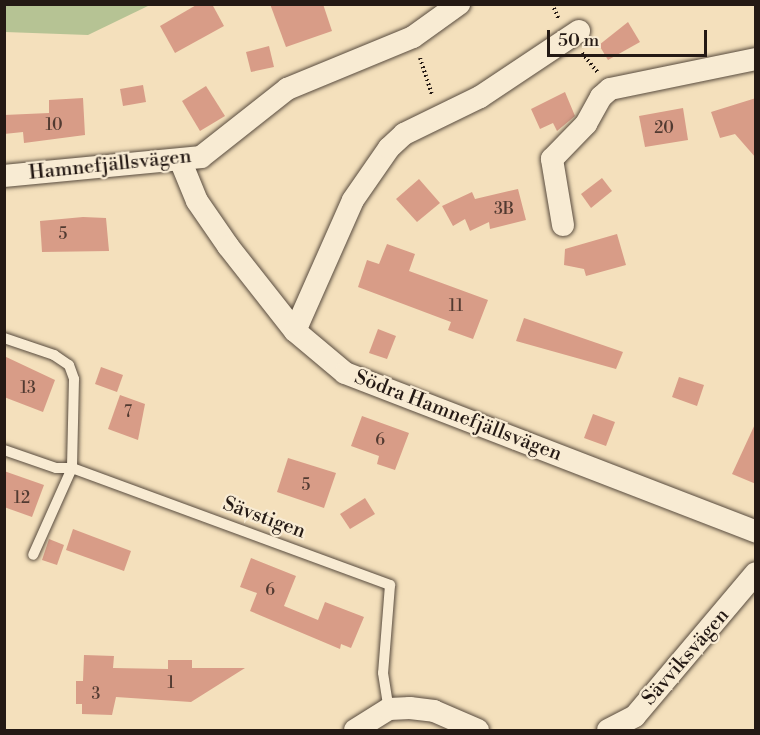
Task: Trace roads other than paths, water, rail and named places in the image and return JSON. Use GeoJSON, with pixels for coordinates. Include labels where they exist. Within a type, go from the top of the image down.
{"type":"FeatureCollection","features":[{"type":"Feature","properties":{"kind":"street","name":"Hamnefjällsvägen"},"geometry":{"type":"LineString","coordinates":[[4,176],[181,162],[218,146],[300,82],[413,37],[459,4]]}},
{"type":"Feature","properties":{"kind":"street"},"geometry":{"type":"LineString","coordinates":[[295,331],[368,177],[404,134],[480,97],[579,31]]}},
{"type":"Feature","properties":{"kind":"street"},"geometry":{"type":"LineString","coordinates":[[563,225],[552,159],[586,124],[601,97],[610,89],[756,59]]}},
{"type":"Feature","properties":{"kind":"street","name":"Södra Hamnefjällsvägen"},"geometry":{"type":"LineString","coordinates":[[181,162],[197,201],[295,331],[320,356],[361,380],[756,532]]}},
{"type":"Feature","properties":{"kind":"street","name":"Sävviksvägen"},"geometry":{"type":"LineString","coordinates":[[608,730],[635,717],[756,573]]}},
{"type":"Feature","properties":{"kind":"street"},"geometry":{"type":"LineString","coordinates":[[355,730],[389,709],[434,711],[478,730]]}},
{"type":"Feature","properties":{"kind":"lane"},"geometry":{"type":"LineString","coordinates":[[4,338],[69,365],[74,380],[72,468],[33,555]]}},
{"type":"Feature","properties":{"kind":"lane","name":"Sävstigen"},"geometry":{"type":"LineString","coordinates":[[4,450],[56,468],[72,468],[390,585],[382,673],[389,709]]}}]}
